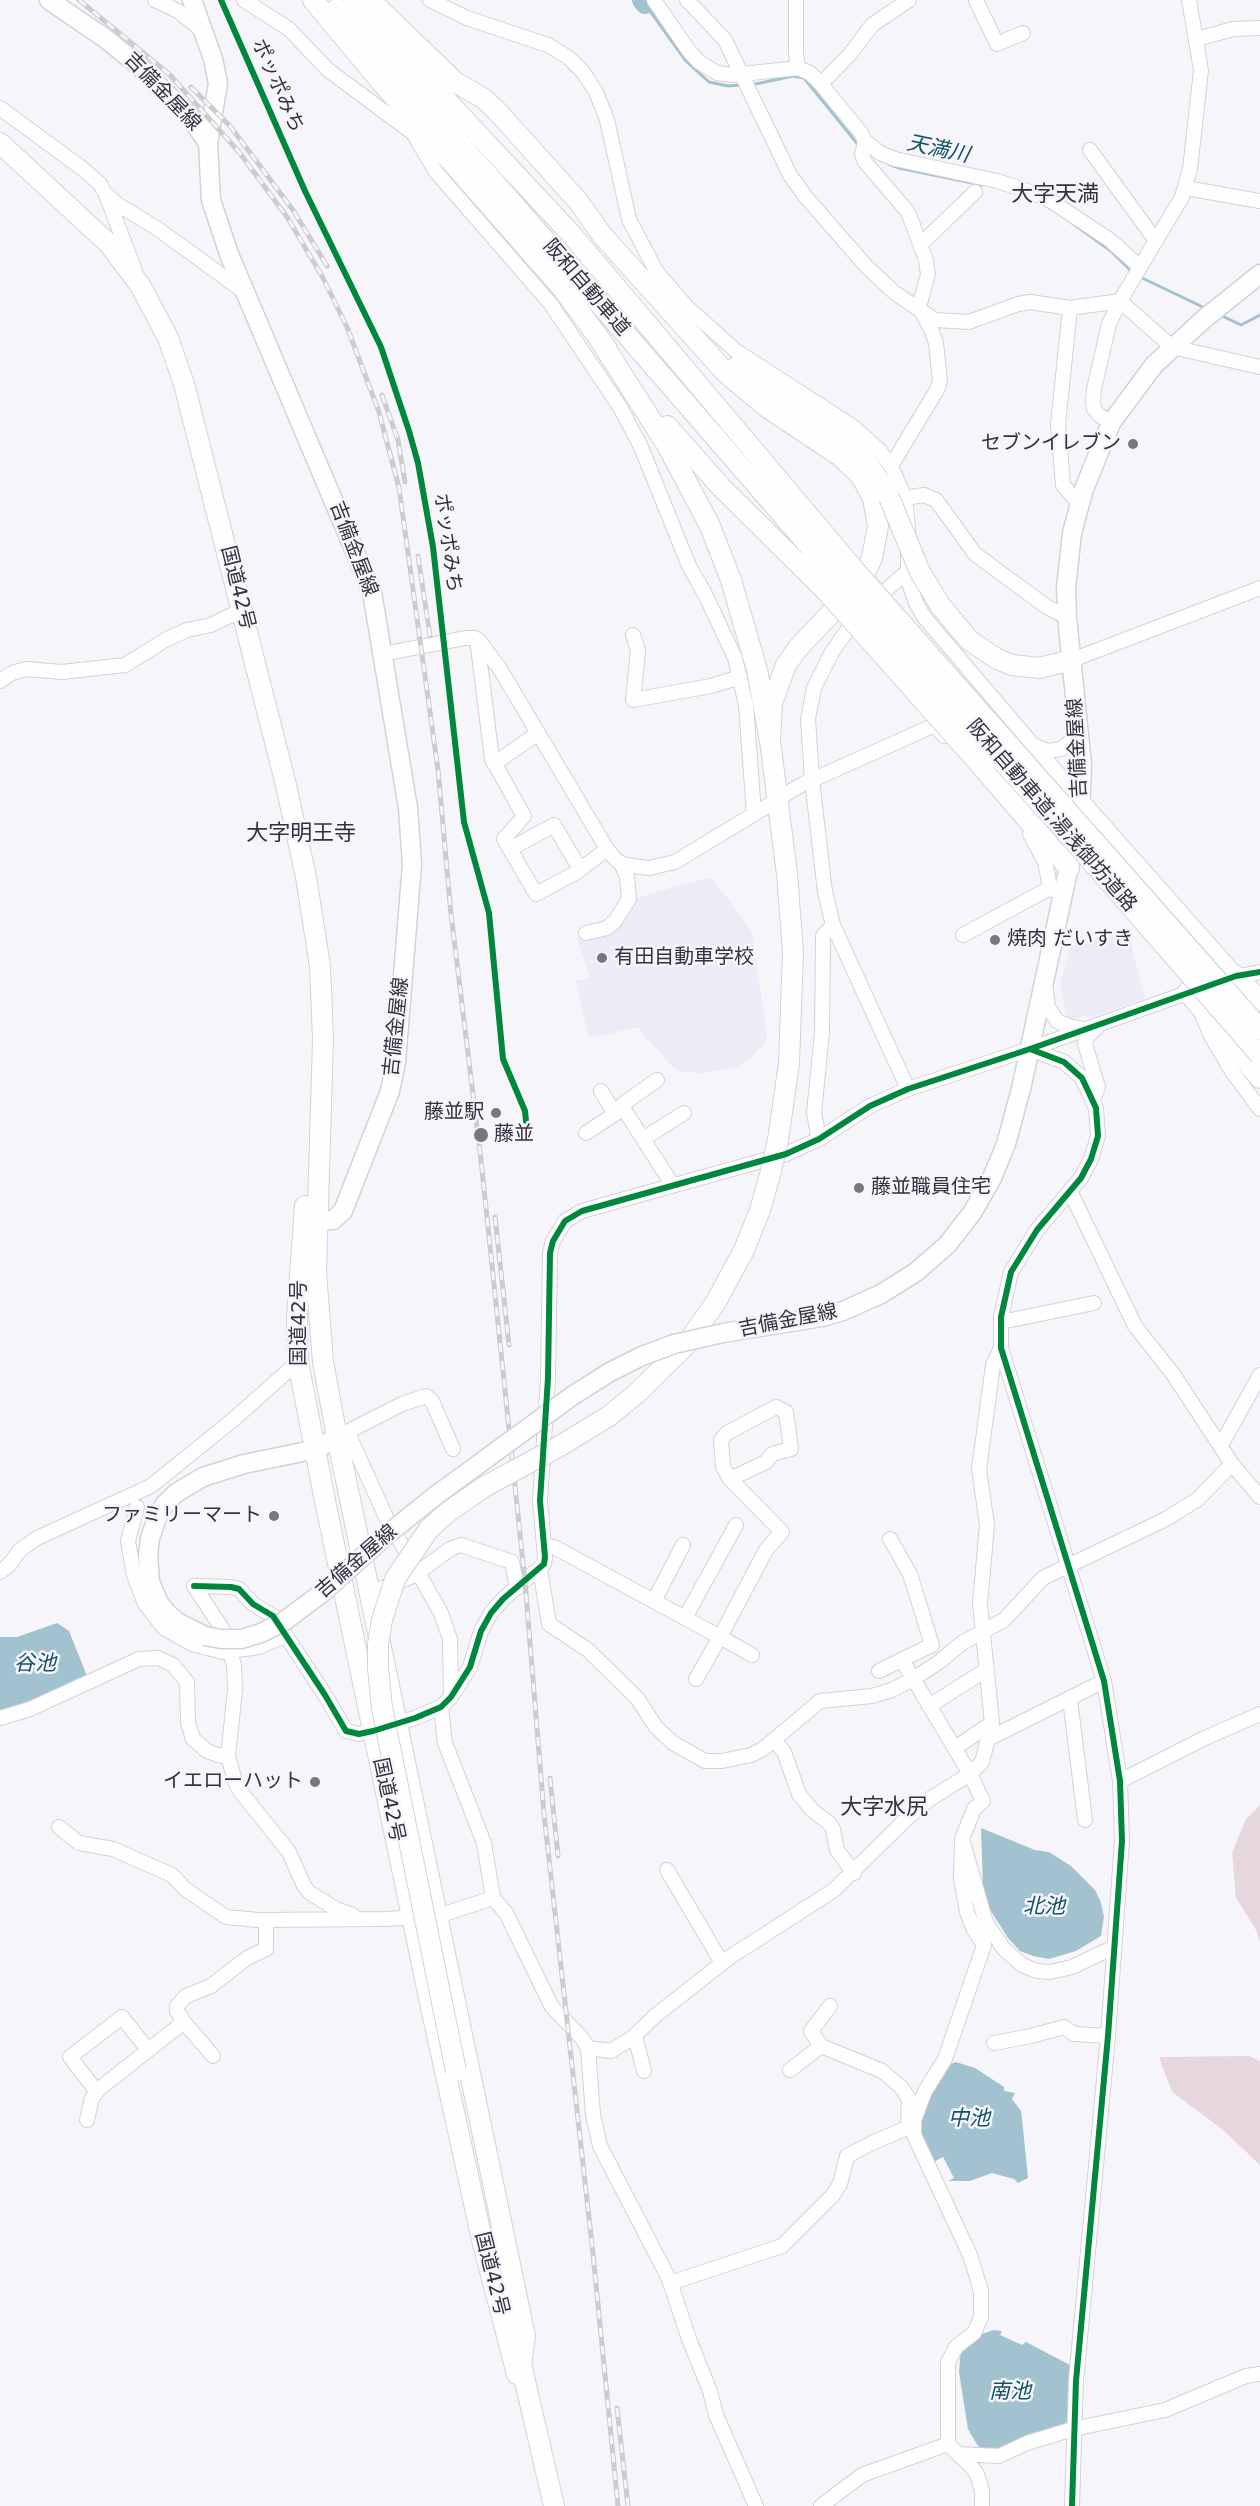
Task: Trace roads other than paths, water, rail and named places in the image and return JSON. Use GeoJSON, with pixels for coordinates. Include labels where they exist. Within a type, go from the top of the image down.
{"type":"FeatureCollection","features":[{"type":"Feature","properties":{"kind":"highway"},"geometry":{"type":"LineString","coordinates":[[313,0],[563,289],[690,454],[839,580],[985,770],[1070,868]]}},
{"type":"Feature","properties":{"kind":"highway","name":"阪和自動車道"},"geometry":{"type":"LineString","coordinates":[[329,0],[496,183],[839,580]]}},
{"type":"Feature","properties":{"kind":"highway","name":"阪和自動車道"},"geometry":{"type":"LineString","coordinates":[[353,0],[572,235],[839,580]]}},
{"type":"Feature","properties":{"kind":"highway"},"geometry":{"type":"LineString","coordinates":[[370,0],[455,82],[483,98],[496,110],[578,201],[602,235],[657,298],[726,373],[768,408],[813,437],[854,469],[873,498],[879,526],[877,539],[863,577],[798,648],[786,665],[772,703],[770,741]]}},
{"type":"Feature","properties":{"kind":"highway","name":"国道42号"},"geometry":{"type":"LineString","coordinates":[[0,143],[93,228],[132,274],[161,322],[179,369],[242,609],[306,877],[320,966],[323,1039],[321,1099],[310,1222],[297,1317],[298,1362],[373,1731],[483,2244],[510,2352],[543,2456]]}},
{"type":"Feature","properties":{"kind":"highway"},"geometry":{"type":"LineString","coordinates":[[657,298],[748,377],[853,447],[867,462],[897,498],[920,572],[940,605],[969,640],[997,659],[1012,665],[1039,668],[1072,660]]}},
{"type":"Feature","properties":{"kind":"highway"},"geometry":{"type":"LineString","coordinates":[[521,2364],[456,2071],[382,1708],[378,1644],[382,1620],[395,1579],[429,1529],[448,1512],[484,1487],[560,1446],[609,1416],[636,1394],[685,1346],[716,1302],[744,1250],[760,1210],[778,1140],[789,1063],[793,952],[787,874],[770,741],[757,670],[711,526],[667,446],[600,340]]}},
{"type":"Feature","properties":{"kind":"highway","name":"阪和自動車道;湯浅御坊道路"},"geometry":{"type":"LineString","coordinates":[[839,580],[1260,1029]]}},
{"type":"Feature","properties":{"kind":"highway","name":"阪和自動車道;湯浅御坊道路"},"geometry":{"type":"LineString","coordinates":[[839,580],[1038,800],[1260,1055]]}},
{"type":"Feature","properties":{"kind":"highway"},"geometry":{"type":"LineString","coordinates":[[1236,976],[1260,1001]]}},
{"type":"Feature","properties":{"kind":"highway"},"geometry":{"type":"LineString","coordinates":[[1188,992],[1260,1078]]}},
{"type":"Feature","properties":{"kind":"highway","name":"国道42号"},"geometry":{"type":"LineString","coordinates":[[310,1222],[321,1339],[342,1435],[370,1593],[525,2336],[521,2364],[554,2506]]}},
{"type":"Feature","properties":{"kind":"main road","name":"吉備金屋線"},"geometry":{"type":"LineString","coordinates":[[49,0],[106,39],[138,65],[184,111],[208,143],[211,200],[229,254],[372,592],[408,808],[412,864],[396,1062],[390,1091],[343,1210],[333,1220],[310,1222]]}},
{"type":"Feature","properties":{"kind":"main road"},"geometry":{"type":"LineString","coordinates":[[192,0],[204,32],[218,83],[208,143]]}},
{"type":"Feature","properties":{"kind":"main road","name":"吉備金屋線"},"geometry":{"type":"LineString","coordinates":[[342,1435],[317,1449],[244,1464],[203,1477],[176,1493],[165,1504],[153,1527],[148,1555],[150,1582],[154,1594],[166,1613],[177,1622],[205,1636],[242,1639],[261,1634],[283,1622],[322,1593],[389,1533],[435,1496],[572,1396],[610,1372],[642,1356],[674,1344],[723,1333],[797,1323],[843,1311],[900,1283],[939,1252],[972,1213],[1000,1161],[1013,1122],[1047,972],[1056,891],[1070,868],[1081,800],[1082,765],[1066,588],[1068,561],[1079,504],[1111,423],[1137,385],[1172,346],[1260,274]]}},
{"type":"Feature","properties":{"kind":"street"},"geometry":{"type":"LineString","coordinates":[[155,0],[178,11],[204,32]]}},
{"type":"Feature","properties":{"kind":"street"},"geometry":{"type":"LineString","coordinates":[[244,0],[289,29],[328,70],[413,133],[436,172],[550,303],[620,407],[641,447],[689,566],[726,637],[740,676],[746,705],[754,814]]}},
{"type":"Feature","properties":{"kind":"street"},"geometry":{"type":"LineString","coordinates":[[430,0],[467,18],[540,42],[573,62],[592,85],[604,109],[626,212],[634,232],[656,271],[687,306],[731,347],[765,372],[855,428],[874,443],[891,466],[909,546],[907,572],[913,595],[924,617],[1236,976],[1260,994]]}},
{"type":"Feature","properties":{"kind":"street"},"geometry":{"type":"LineString","coordinates":[[654,0],[699,62],[717,74],[742,76],[798,68],[810,73],[865,141],[880,153],[895,159],[997,182],[1034,193],[1110,240],[1140,268]]}},
{"type":"Feature","properties":{"kind":"street"},"geometry":{"type":"LineString","coordinates":[[687,0],[720,33],[790,175],[805,196],[866,267],[895,293],[919,307],[935,320],[957,323],[979,319],[1024,303],[1070,308],[1120,301],[1172,346],[1260,367]]}},
{"type":"Feature","properties":{"kind":"street"},"geometry":{"type":"LineString","coordinates":[[796,0],[798,68]]}},
{"type":"Feature","properties":{"kind":"street"},"geometry":{"type":"LineString","coordinates":[[821,84],[851,54],[872,25],[909,0]]}},
{"type":"Feature","properties":{"kind":"street"},"geometry":{"type":"LineString","coordinates":[[976,0],[996,44],[1023,33]]}},
{"type":"Feature","properties":{"kind":"street"},"geometry":{"type":"LineString","coordinates":[[1111,423],[1099,416],[1094,409],[1094,390],[1109,324],[1186,188],[1190,169],[1201,70],[1189,0]]}},
{"type":"Feature","properties":{"kind":"street"},"geometry":{"type":"LineString","coordinates":[[1197,39],[1233,29],[1260,28]]}},
{"type":"Feature","properties":{"kind":"street"},"geometry":{"type":"LineString","coordinates":[[0,108],[83,169],[114,202],[158,229],[246,294]]}},
{"type":"Feature","properties":{"kind":"street"},"geometry":{"type":"LineString","coordinates":[[865,141],[862,154],[865,162],[908,212],[921,244],[927,274],[919,307],[936,343],[939,359],[940,381],[937,390],[891,466]]}},
{"type":"Feature","properties":{"kind":"street"},"geometry":{"type":"LineString","coordinates":[[1090,150],[1156,241]]}},
{"type":"Feature","properties":{"kind":"street"},"geometry":{"type":"LineString","coordinates":[[1186,188],[1260,201]]}},
{"type":"Feature","properties":{"kind":"street"},"geometry":{"type":"LineString","coordinates":[[105,191],[113,218],[135,267],[132,274]]}},
{"type":"Feature","properties":{"kind":"street"},"geometry":{"type":"LineString","coordinates":[[921,244],[975,192]]}},
{"type":"Feature","properties":{"kind":"street"},"geometry":{"type":"LineString","coordinates":[[1070,308],[1058,424],[1063,485],[1079,504]]}},
{"type":"Feature","properties":{"kind":"street"},"geometry":{"type":"LineString","coordinates":[[897,498],[924,495],[936,500],[975,554],[1047,607],[1067,617]]}},
{"type":"Feature","properties":{"kind":"street"},"geometry":{"type":"LineString","coordinates":[[907,572],[883,591],[857,617],[832,652],[818,676],[810,701],[808,719],[812,780],[825,892],[833,925],[908,1089]]}},
{"type":"Feature","properties":{"kind":"street"},"geometry":{"type":"LineString","coordinates":[[1072,660],[1260,588]]}},
{"type":"Feature","properties":{"kind":"street"},"geometry":{"type":"LineString","coordinates":[[0,681],[12,673],[26,669],[62,672],[124,665],[168,639],[187,630],[211,625],[242,609]]}},
{"type":"Feature","properties":{"kind":"street"},"geometry":{"type":"LineString","coordinates":[[633,635],[638,650],[633,700],[711,686],[740,676]]}},
{"type":"Feature","properties":{"kind":"street"},"geometry":{"type":"LineString","coordinates":[[383,654],[465,638],[477,639],[489,653],[606,849],[621,863],[627,877],[629,899],[607,928],[586,933]]}},
{"type":"Feature","properties":{"kind":"street"},"geometry":{"type":"LineString","coordinates":[[477,639],[489,748],[494,764],[524,816],[504,839],[536,894],[580,869],[606,849]]}},
{"type":"Feature","properties":{"kind":"street"},"geometry":{"type":"LineString","coordinates":[[784,795],[812,780],[935,725],[1033,838],[1056,891],[963,935]]}},
{"type":"Feature","properties":{"kind":"street"},"geometry":{"type":"LineString","coordinates":[[1033,745],[1048,752],[1061,749],[1076,735],[1079,726]]}},
{"type":"Feature","properties":{"kind":"street"},"geometry":{"type":"LineString","coordinates":[[494,764],[538,734]]}},
{"type":"Feature","properties":{"kind":"street"},"geometry":{"type":"LineString","coordinates":[[621,863],[649,868],[675,862],[769,805]]}},
{"type":"Feature","properties":{"kind":"street"},"geometry":{"type":"LineString","coordinates":[[510,849],[554,825],[580,869]]}},
{"type":"Feature","properties":{"kind":"street"},"geometry":{"type":"LineString","coordinates":[[819,1139],[814,1113],[822,1032],[823,936],[833,925]]}},
{"type":"Feature","properties":{"kind":"street"},"geometry":{"type":"LineString","coordinates":[[1047,972],[1046,998],[1052,1015],[1064,1025],[1084,1029]]}},
{"type":"Feature","properties":{"kind":"street"},"geometry":{"type":"LineString","coordinates":[[365,1918],[336,1909],[310,1893],[304,1886],[289,1852],[240,1791],[230,1769],[228,1756],[235,1690],[231,1652],[223,1630],[194,1586],[239,1589],[253,1604],[273,1616],[325,1695],[345,1731],[359,1734],[373,1731],[441,1707],[451,1697],[472,1661],[485,1622],[495,1607],[540,1569],[546,1557],[540,1501],[548,1389],[550,1253],[553,1241],[565,1221],[582,1211],[786,1154],[819,1139],[870,1106],[908,1089],[1030,1049],[1236,976],[1260,972]]}},
{"type":"Feature","properties":{"kind":"street"},"geometry":{"type":"LineString","coordinates":[[1188,992],[1208,1024],[1211,1036],[1231,1070],[1260,1109]]}},
{"type":"Feature","properties":{"kind":"street"},"geometry":{"type":"LineString","coordinates":[[1094,1100],[1098,1086],[1086,1051],[1086,1038],[1104,1021]]}},
{"type":"Feature","properties":{"kind":"street"},"geometry":{"type":"LineString","coordinates":[[1030,1049],[1049,1055],[1071,1067],[1082,1078],[1094,1100],[1098,1116],[1098,1136],[1088,1166],[1071,1193],[1037,1230],[1015,1264],[1006,1290],[1001,1322],[1001,1348],[1104,1681],[1120,1781],[1122,1841],[1108,2036],[1073,2429],[1072,2506]]}},
{"type":"Feature","properties":{"kind":"street"},"geometry":{"type":"LineString","coordinates":[[586,1133],[657,1080]]}},
{"type":"Feature","properties":{"kind":"street"},"geometry":{"type":"LineString","coordinates":[[601,1091],[612,1108],[625,1111],[672,1184]]}},
{"type":"Feature","properties":{"kind":"street"},"geometry":{"type":"LineString","coordinates":[[643,1139],[684,1113]]}},
{"type":"Feature","properties":{"kind":"street"},"geometry":{"type":"LineString","coordinates":[[1071,1193],[1135,1326],[1173,1374],[1232,1464],[1260,1497]]}},
{"type":"Feature","properties":{"kind":"street"},"geometry":{"type":"LineString","coordinates":[[1001,1322],[1094,1303]]}},
{"type":"Feature","properties":{"kind":"street"},"geometry":{"type":"LineString","coordinates":[[588,2048],[611,2050],[635,2036],[655,2016],[722,1963],[834,1890],[854,1873],[904,1821],[930,1799],[970,1774],[982,1762],[992,1723],[981,1633],[980,1604],[987,1526],[979,1469],[993,1365],[1001,1348]]}},
{"type":"Feature","properties":{"kind":"street"},"geometry":{"type":"LineString","coordinates":[[0,1572],[9,1565],[20,1550],[37,1538],[134,1502],[298,1362]]}},
{"type":"Feature","properties":{"kind":"street"},"geometry":{"type":"LineString","coordinates":[[1221,1445],[1260,1375]]}},
{"type":"Feature","properties":{"kind":"street"},"geometry":{"type":"LineString","coordinates":[[451,1697],[450,1639],[433,1596],[386,1517],[342,1435],[402,1404],[426,1396],[432,1401],[453,1449]]}},
{"type":"Feature","properties":{"kind":"street"},"geometry":{"type":"LineString","coordinates":[[696,1678],[766,1550],[782,1532],[730,1479],[723,1467],[721,1440],[727,1433],[776,1407],[786,1412],[791,1449],[772,1454],[766,1462],[730,1479]]}},
{"type":"Feature","properties":{"kind":"street"},"geometry":{"type":"LineString","coordinates":[[540,1569],[549,1624],[588,1650],[637,1698],[657,1727],[673,1743],[705,1761],[722,1761],[751,1755],[774,1741],[820,1701],[872,1696],[892,1690],[913,1679],[962,1643],[1004,1620],[1043,1578],[1166,1519],[1198,1499],[1232,1464]]}},
{"type":"Feature","properties":{"kind":"street"},"geometry":{"type":"LineString","coordinates":[[134,1502],[153,1527]]}},
{"type":"Feature","properties":{"kind":"street"},"geometry":{"type":"LineString","coordinates":[[134,1502],[129,1547],[136,1583],[145,1604],[164,1628],[182,1640],[202,1648],[231,1652],[259,1647],[286,1635]]}},
{"type":"Feature","properties":{"kind":"street"},"geometry":{"type":"LineString","coordinates":[[685,1618],[736,1525]]}},
{"type":"Feature","properties":{"kind":"street"},"geometry":{"type":"LineString","coordinates":[[879,1671],[932,1645],[910,1574],[890,1539]]}},
{"type":"Feature","properties":{"kind":"street"},"geometry":{"type":"LineString","coordinates":[[370,1593],[418,1573],[450,1549],[461,1545],[512,1562],[517,1588]]}},
{"type":"Feature","properties":{"kind":"street"},"geometry":{"type":"LineString","coordinates":[[654,1601],[683,1545]]}},
{"type":"Feature","properties":{"kind":"street"},"geometry":{"type":"LineString","coordinates":[[544,1546],[554,1547],[752,1655]]}},
{"type":"Feature","properties":{"kind":"street"},"geometry":{"type":"LineString","coordinates":[[0,1718],[30,1709],[139,1659],[158,1658],[173,1665],[187,1682],[188,1723],[193,1739],[207,1751],[228,1756]]}},
{"type":"Feature","properties":{"kind":"street"},"geometry":{"type":"LineString","coordinates":[[670,2283],[782,2246],[833,2195],[840,2184],[847,2156],[911,2126],[925,2091],[945,2059],[984,1945],[974,1930],[967,1912],[961,1878],[962,1839],[974,1809],[983,1801],[970,1774],[902,1660]]}},
{"type":"Feature","properties":{"kind":"street"},"geometry":{"type":"LineString","coordinates":[[929,1706],[986,1670]]}},
{"type":"Feature","properties":{"kind":"street"},"geometry":{"type":"LineString","coordinates":[[990,1738],[1104,1681]]}},
{"type":"Feature","properties":{"kind":"street"},"geometry":{"type":"LineString","coordinates":[[1070,1699],[1084,1820]]}},
{"type":"Feature","properties":{"kind":"street"},"geometry":{"type":"LineString","coordinates":[[441,1707],[445,1743],[484,1843],[493,1898],[506,1913],[552,2007],[581,2037],[588,2048],[591,2106],[600,2146],[670,2283],[710,2391],[716,2415],[756,2506]]}},
{"type":"Feature","properties":{"kind":"street"},"geometry":{"type":"LineString","coordinates":[[1120,1781],[1205,1738],[1260,1714]]}},
{"type":"Feature","properties":{"kind":"street"},"geometry":{"type":"LineString","coordinates":[[955,1748],[992,1723]]}},
{"type":"Feature","properties":{"kind":"street"},"geometry":{"type":"LineString","coordinates":[[774,1741],[784,1752],[799,1794],[812,1810],[829,1823],[833,1829],[837,1850],[854,1873]]}},
{"type":"Feature","properties":{"kind":"street"},"geometry":{"type":"LineString","coordinates":[[59,1827],[79,1844],[113,1849],[171,1875],[185,1889],[226,1917],[266,1920],[438,1916],[493,1898]]}},
{"type":"Feature","properties":{"kind":"street"},"geometry":{"type":"LineString","coordinates":[[962,1839],[986,1923],[1004,1949],[1022,1965],[1037,1971],[1050,1972],[1072,1967],[1114,1947]]}},
{"type":"Feature","properties":{"kind":"street"},"geometry":{"type":"LineString","coordinates":[[668,1870],[722,1963]]}},
{"type":"Feature","properties":{"kind":"street"},"geometry":{"type":"LineString","coordinates":[[213,2056],[184,2022],[177,2011],[177,2006],[186,1996],[211,1986],[247,1958],[266,1949],[266,1920]]}},
{"type":"Feature","properties":{"kind":"street"},"geometry":{"type":"LineString","coordinates":[[830,2006],[811,2031],[821,2046],[882,2071],[901,2087],[909,2099],[914,2135],[970,2255],[981,2291],[981,2317],[974,2333],[956,2346],[948,2362],[948,2444],[976,2474],[981,2491],[981,2506]]}},
{"type":"Feature","properties":{"kind":"street"},"geometry":{"type":"LineString","coordinates":[[97,2092],[70,2057],[122,2017],[148,2050]]}},
{"type":"Feature","properties":{"kind":"street"},"geometry":{"type":"LineString","coordinates":[[87,2120],[92,2098],[97,2092],[184,2022]]}},
{"type":"Feature","properties":{"kind":"street"},"geometry":{"type":"LineString","coordinates":[[994,2043],[1064,2027],[1074,2034],[1108,2036]]}},
{"type":"Feature","properties":{"kind":"street"},"geometry":{"type":"LineString","coordinates":[[635,2036],[644,2072]]}},
{"type":"Feature","properties":{"kind":"street"},"geometry":{"type":"LineString","coordinates":[[790,2070],[821,2046]]}},
{"type":"Feature","properties":{"kind":"street"},"geometry":{"type":"LineString","coordinates":[[958,2454],[999,2456],[1027,2443],[1073,2429],[1165,2410],[1246,2376],[1260,2374]]}},
{"type":"Feature","properties":{"kind":"street"},"geometry":{"type":"LineString","coordinates":[[821,2506],[862,2475],[948,2444]]}},
{"type":"Feature","properties":{"kind":"water","name":"谷池"},"geometry":{"type":"Polygon","coordinates":[[[57,1623],[69,1631],[87,1676],[30,1704],[0,1712],[0,1637],[17,1637],[57,1623]]]}},
{"type":"Feature","properties":{"kind":"water","name":"北池"},"geometry":{"type":"Polygon","coordinates":[[[981,1828],[1035,1850],[1049,1852],[1071,1866],[1095,1890],[1100,1900],[1104,1916],[1101,1936],[1076,1951],[1049,1959],[1020,1951],[1008,1938],[989,1908],[983,1890],[981,1828]]]}},
{"type":"Feature","properties":{"kind":"water","name":"中池"},"geometry":{"type":"Polygon","coordinates":[[[956,2062],[975,2068],[1004,2087],[1004,2091],[1015,2093],[1012,2099],[1021,2111],[1028,2178],[1018,2183],[1014,2179],[992,2173],[970,2181],[948,2181],[954,2178],[943,2157],[932,2163],[921,2137],[920,2120],[929,2092],[944,2070],[956,2062]]]}},
{"type":"Feature","properties":{"kind":"water","name":"南池"},"geometry":{"type":"Polygon","coordinates":[[[994,2330],[1002,2331],[1000,2335],[1022,2345],[1026,2342],[1072,2366],[1067,2425],[1004,2449],[985,2450],[978,2446],[968,2429],[959,2372],[961,2347],[975,2336],[994,2330]]]}},
{"type":"Feature","properties":{"kind":"waterway","name":"天満川"},"geometry":{"type":"LineString","coordinates":[[642,0],[645,4]]}},
{"type":"Feature","properties":{"kind":"waterway","name":"天満川"},"geometry":{"type":"LineString","coordinates":[[645,4],[686,61],[709,82],[728,86],[741,85]]}},
{"type":"Feature","properties":{"kind":"waterway","name":"天満川"},"geometry":{"type":"LineString","coordinates":[[751,85],[793,76],[804,78],[860,147]]}},
{"type":"Feature","properties":{"kind":"waterway","name":"天満川"},"geometry":{"type":"LineString","coordinates":[[889,164],[982,185]]}},
{"type":"Feature","properties":{"kind":"waterway","name":"天満川"},"geometry":{"type":"LineString","coordinates":[[1072,223],[1111,251],[1132,272]]}},
{"type":"Feature","properties":{"kind":"waterway","name":"天満川"},"geometry":{"type":"LineString","coordinates":[[1140,277],[1207,309]]}},
{"type":"Feature","properties":{"kind":"waterway","name":"天満川"},"geometry":{"type":"LineString","coordinates":[[1218,314],[1241,325],[1260,315]]}},
{"type":"Feature","properties":{"kind":"railway"},"geometry":{"type":"LineString","coordinates":[[79,0],[169,74],[239,152],[287,217],[322,276],[347,327],[379,412],[399,488],[438,770],[451,914],[481,1160],[525,1582],[544,1814],[593,2254],[618,2506]]}},
{"type":"Feature","properties":{"kind":"railway"},"geometry":{"type":"LineString","coordinates":[[191,87],[230,126],[293,210],[327,266]]}},
{"type":"Feature","properties":{"kind":"railway"},"geometry":{"type":"LineString","coordinates":[[382,395],[398,440],[405,482]]}},
{"type":"Feature","properties":{"kind":"railway"},"geometry":{"type":"LineString","coordinates":[[418,556],[430,636]]}},
{"type":"Feature","properties":{"kind":"railway"},"geometry":{"type":"LineString","coordinates":[[495,1217],[509,1345]]}},
{"type":"Feature","properties":{"kind":"railway"},"geometry":{"type":"LineString","coordinates":[[550,1778],[558,1856]]}},
{"type":"Feature","properties":{"kind":"railway"},"geometry":{"type":"LineString","coordinates":[[617,2408],[628,2506]]}},
{"type":"Feature","properties":{"kind":"place","name":"セブンイレブン"},"geometry":{"type":"Point","coordinates":[1133,444]}},
{"type":"Feature","properties":{"kind":"place","name":"焼肉 だいすき"},"geometry":{"type":"Point","coordinates":[995,940]}},
{"type":"Feature","properties":{"kind":"place","name":"有田自動車学校"},"geometry":{"type":"Point","coordinates":[602,958]}},
{"type":"Feature","properties":{"kind":"place","name":"藤並駅"},"geometry":{"type":"Point","coordinates":[496,1113]}},
{"type":"Feature","properties":{"kind":"place","name":"藤並"},"geometry":{"type":"Point","coordinates":[481,1135]}},
{"type":"Feature","properties":{"kind":"place","name":"藤並職員住宅"},"geometry":{"type":"Point","coordinates":[859,1188]}},
{"type":"Feature","properties":{"kind":"place","name":"ファミリーマート"},"geometry":{"type":"Point","coordinates":[274,1516]}},
{"type":"Feature","properties":{"kind":"place","name":"イエローハット"},"geometry":{"type":"Point","coordinates":[315,1782]}},
{"type":"Feature","properties":{"kind":"district","name":"大字天満"},"geometry":{"type":"Point","coordinates":[1055,195]}},
{"type":"Feature","properties":{"kind":"district","name":"大字明王寺"},"geometry":{"type":"Point","coordinates":[301,834]}},
{"type":"Feature","properties":{"kind":"district","name":"大字水尻"},"geometry":{"type":"Point","coordinates":[884,1808]}}]}
